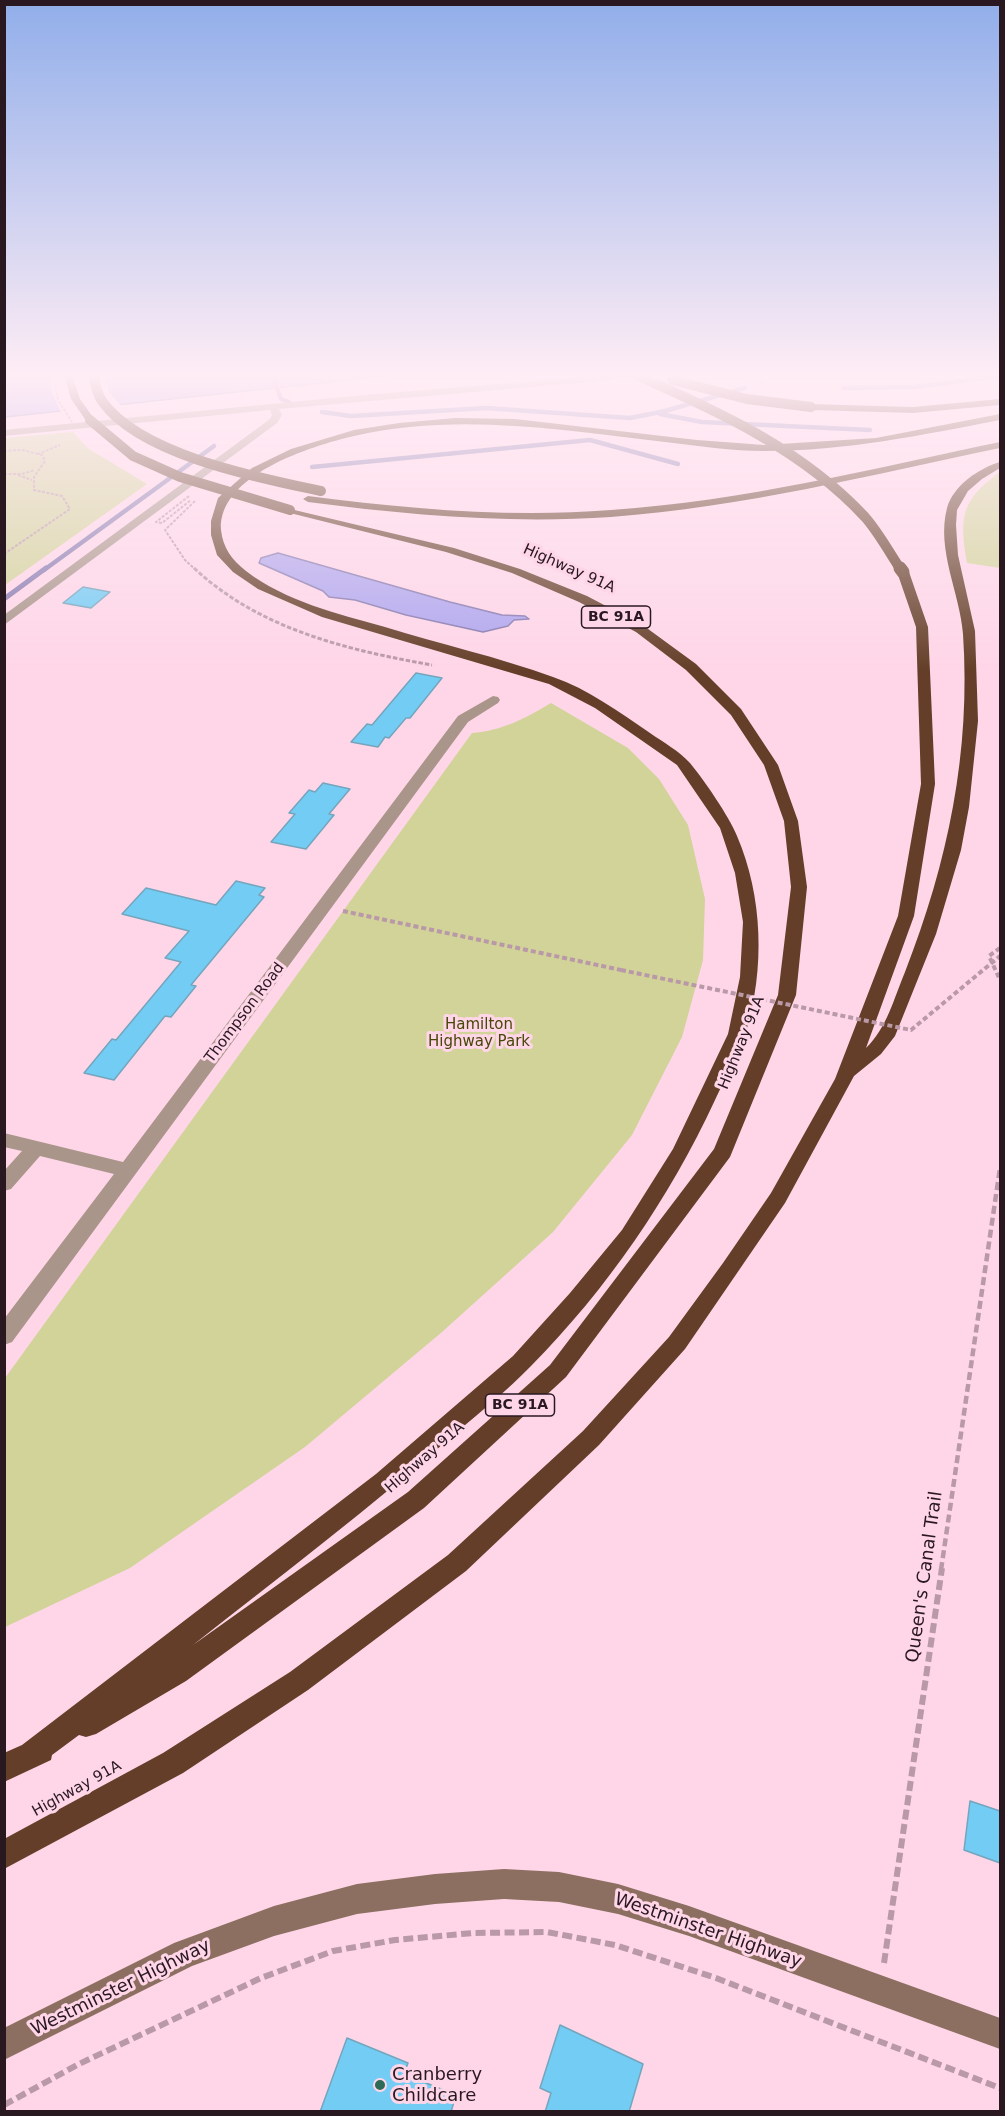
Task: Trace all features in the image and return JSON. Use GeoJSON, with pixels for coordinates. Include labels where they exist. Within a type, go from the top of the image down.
{"type":"FeatureCollection","features":[{"type":"Feature","properties":{"kind":"highway","name":"Highway 91A"},"geometry":{"type":"LineString","coordinates":[[4,1768],[177,1672],[416,1500],[558,1371],[723,1152],[787,995],[799,887],[791,820],[771,765],[736,712],[691,667],[640,629],[584,599],[516,571],[450,550],[290,510],[173,474]]}},
{"type":"Feature","properties":{"kind":"highway"},"geometry":{"type":"LineString","coordinates":[[206,474],[309,499],[438,513],[505,516],[574,515],[652,510],[771,492],[862,474]]}},
{"type":"Feature","properties":{"kind":"highway"},"geometry":{"type":"LineString","coordinates":[[243,474],[321,491],[377,498],[442,503],[549,504]]}},
{"type":"Feature","properties":{"kind":"highway"},"geometry":{"type":"LineString","coordinates":[[31,1755],[384,1482],[521,1362],[579,1299],[629,1235],[682,1151],[737,1034],[748,977],[751,922],[743,873],[727,828],[682,762],[600,705],[554,681],[326,614],[262,587],[237,570],[223,555],[216,535],[216,521],[222,500],[252,474]]}},
{"type":"Feature","properties":{"kind":"highway"},"geometry":{"type":"LineString","coordinates":[[796,475],[802,474]]}},
{"type":"Feature","properties":{"kind":"highway","name":"Highway 91A"},"geometry":{"type":"LineString","coordinates":[[4,1855],[173,1763],[300,1681],[457,1563],[591,1438],[677,1343],[778,1198],[844,1079],[872,1010],[906,916],[928,784],[922,627],[903,572],[865,518],[817,474]]}},
{"type":"Feature","properties":{"kind":"highway"},"geometry":{"type":"LineString","coordinates":[[844,1079],[886,1036],[921,951],[945,884],[966,790],[973,703],[969,628],[951,540],[952,509],[958,496],[972,482],[986,474]]}},
{"type":"Feature","properties":{"kind":"main road","name":"Westminster Highway"},"geometry":{"type":"LineString","coordinates":[[4,2045],[185,1954],[274,1921],[357,1899],[435,1888],[504,1884],[559,1887],[618,1899],[689,1921],[1000,2034]]}},
{"type":"Feature","properties":{"kind":"street"},"geometry":{"type":"LineString","coordinates":[[4,621],[203,474]]}},
{"type":"Feature","properties":{"kind":"street","name":"Thompson Road"},"geometry":{"type":"LineString","coordinates":[[4,1336],[463,719],[493,700]]}},
{"type":"Feature","properties":{"kind":"street"},"geometry":{"type":"LineString","coordinates":[[4,1140],[128,1170]]}},
{"type":"Feature","properties":{"kind":"street"},"geometry":{"type":"LineString","coordinates":[[4,1184],[36,1148]]}},
{"type":"Feature","properties":{"kind":"path"},"geometry":{"type":"LineString","coordinates":[[4,474],[32,480]]}},
{"type":"Feature","properties":{"kind":"path"},"geometry":{"type":"LineString","coordinates":[[14,475],[20,474]]}},
{"type":"Feature","properties":{"kind":"path"},"geometry":{"type":"LineString","coordinates":[[4,554],[70,508],[62,496],[34,490],[32,480],[35,474]]}},
{"type":"Feature","properties":{"kind":"path"},"geometry":{"type":"LineString","coordinates":[[191,500],[162,523],[156,522],[194,495]]}},
{"type":"Feature","properties":{"kind":"path"},"geometry":{"type":"LineString","coordinates":[[324,907],[911,1030],[1000,956]]}},
{"type":"Feature","properties":{"kind":"path"},"geometry":{"type":"LineString","coordinates":[[1000,948],[989,956],[1000,980]]}},
{"type":"Feature","properties":{"kind":"path","name":"Queen's Canal Trail"},"geometry":{"type":"LineString","coordinates":[[880,1991],[1000,1168]]}},
{"type":"Feature","properties":{"kind":"path"},"geometry":{"type":"LineString","coordinates":[[4,2105],[79,2064],[261,1978],[333,1951],[395,1940],[473,1933],[547,1932],[615,1945],[716,1978],[1000,2088]]}},
{"type":"Feature","properties":{"kind":"green space"},"geometry":{"type":"Polygon","coordinates":[[[5,474],[130,474],[147,484],[5,585],[5,474]]]}},
{"type":"Feature","properties":{"kind":"green space"},"geometry":{"type":"Polygon","coordinates":[[[1000,474],[1000,568],[967,563],[963,533],[966,511],[970,501],[987,482],[1000,474]]]}},
{"type":"Feature","properties":{"kind":"green space","name":"Hamilton Highway Park"},"geometry":{"type":"Polygon","coordinates":[[[551,703],[628,748],[659,779],[688,825],[705,899],[703,960],[682,1037],[632,1135],[553,1232],[442,1332],[305,1447],[130,1568],[5,1627],[5,1378],[472,733],[493,730],[513,723],[551,703]]]}},
{"type":"Feature","properties":{"kind":"shaded area"},"geometry":{"type":"Polygon","coordinates":[[[278,553],[450,602],[502,615],[525,616],[529,619],[514,620],[508,626],[483,632],[406,615],[355,600],[329,597],[323,591],[259,563],[261,558],[278,553]]]}},
{"type":"Feature","properties":{"kind":"building"},"geometry":{"type":"Polygon","coordinates":[[[83,587],[110,592],[91,608],[63,603],[83,587]]]}},
{"type":"Feature","properties":{"kind":"building"},"geometry":{"type":"Polygon","coordinates":[[[416,673],[442,678],[410,718],[406,718],[389,738],[385,737],[378,747],[351,742],[367,724],[372,725],[416,673]]]}},
{"type":"Feature","properties":{"kind":"building"},"geometry":{"type":"Polygon","coordinates":[[[323,783],[350,789],[329,814],[334,815],[306,849],[271,842],[295,814],[289,813],[309,790],[315,792],[323,783]]]}},
{"type":"Feature","properties":{"kind":"building"},"geometry":{"type":"Polygon","coordinates":[[[236,881],[265,888],[259,895],[264,897],[191,985],[196,986],[171,1017],[165,1016],[114,1080],[84,1073],[112,1039],[116,1040],[181,962],[165,958],[189,931],[122,914],[146,888],[216,905],[236,881]]]}},
{"type":"Feature","properties":{"kind":"building"},"geometry":{"type":"Polygon","coordinates":[[[970,1801],[1000,1811],[1000,1863],[964,1850],[970,1801]]]}},
{"type":"Feature","properties":{"kind":"building"},"geometry":{"type":"Polygon","coordinates":[[[560,2025],[643,2064],[629,2112],[545,2112],[551,2093],[540,2088],[560,2025]]]}},
{"type":"Feature","properties":{"kind":"building","name":"Cranberry Childcare"},"geometry":{"type":"Polygon","coordinates":[[[347,2038],[408,2063],[404,2074],[456,2095],[451,2112],[320,2112],[347,2038]]]}},
{"type":"Feature","properties":{"kind":"waterway"},"geometry":{"type":"LineString","coordinates":[[44,570],[176,474]]}},
{"type":"Feature","properties":{"kind":"waterway"},"geometry":{"type":"LineString","coordinates":[[4,599],[46,568]]}},
{"type":"Feature","properties":{"kind":"place","name":"Cranberry Childcare"},"geometry":{"type":"Point","coordinates":[380,2085]}}]}
